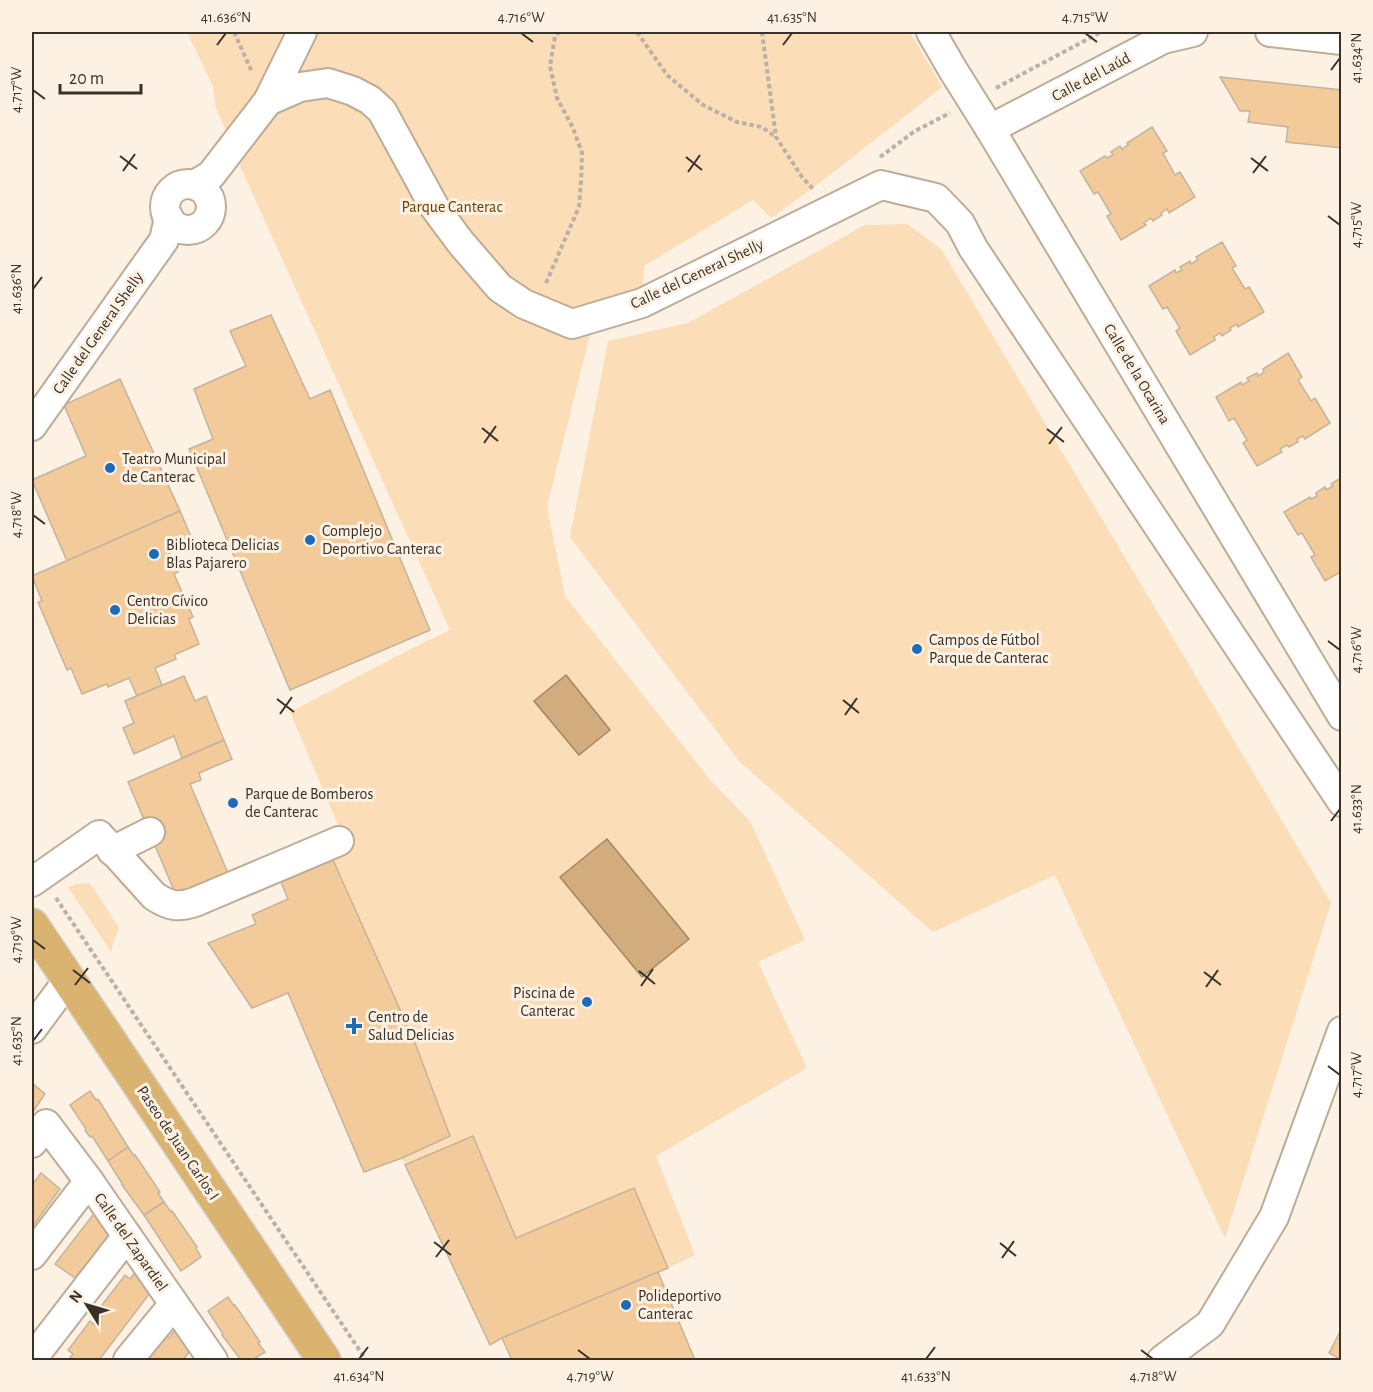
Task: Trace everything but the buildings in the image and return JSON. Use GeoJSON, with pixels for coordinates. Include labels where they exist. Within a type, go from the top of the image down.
{"type":"FeatureCollection","features":[{"type":"Feature","properties":{"kind":"main road","name":"Paseo de Juan Carlos I"},"geometry":{"type":"LineString","coordinates":[[32,925],[324,1360]]}},
{"type":"Feature","properties":{"kind":"street"},"geometry":{"type":"LineString","coordinates":[[268,101],[302,32]]}},
{"type":"Feature","properties":{"kind":"street","name":"Calle de la Ocarina"},"geometry":{"type":"LineString","coordinates":[[932,32],[1341,716]]}},
{"type":"Feature","properties":{"kind":"street","name":"Calle del Laúd"},"geometry":{"type":"LineString","coordinates":[[990,129],[1163,39],[1193,32]]}},
{"type":"Feature","properties":{"kind":"street"},"geometry":{"type":"LineString","coordinates":[[1270,32],[1341,40]]}},
{"type":"Feature","properties":{"kind":"street","name":"Calle del General Shelly"},"geometry":{"type":"LineString","coordinates":[[32,426],[183,201],[268,101],[300,87],[328,83],[353,91],[370,100],[382,111],[435,208],[461,243],[500,288],[524,304],[572,324],[642,303],[881,185],[936,198],[960,223],[973,248],[1341,802]]}},
{"type":"Feature","properties":{"kind":"street"},"geometry":{"type":"LineString","coordinates":[[112,851],[150,832]]}},
{"type":"Feature","properties":{"kind":"street"},"geometry":{"type":"LineString","coordinates":[[36,879],[99,835],[154,896],[179,906],[195,902],[339,841]]}},
{"type":"Feature","properties":{"kind":"street"},"geometry":{"type":"LineString","coordinates":[[32,1029],[69,980]]}},
{"type":"Feature","properties":{"kind":"street"},"geometry":{"type":"LineString","coordinates":[[1162,1360],[1210,1324],[1274,1217],[1341,1031]]}},
{"type":"Feature","properties":{"kind":"street","name":"Calle del Zapardiel"},"geometry":{"type":"LineString","coordinates":[[39,1134],[89,1181],[212,1360]]}},
{"type":"Feature","properties":{"kind":"street"},"geometry":{"type":"LineString","coordinates":[[32,1255],[89,1181]]}},
{"type":"Feature","properties":{"kind":"street"},"geometry":{"type":"LineString","coordinates":[[32,1359],[127,1236]]}},
{"type":"Feature","properties":{"kind":"street"},"geometry":{"type":"LineString","coordinates":[[128,1360],[174,1304]]}},
{"type":"Feature","properties":{"kind":"path"},"geometry":{"type":"LineString","coordinates":[[234,32],[268,101]]}},
{"type":"Feature","properties":{"kind":"path"},"geometry":{"type":"LineString","coordinates":[[534,308],[579,207],[582,153],[573,129],[556,98],[550,66],[555,37],[559,32]]}},
{"type":"Feature","properties":{"kind":"path"},"geometry":{"type":"LineString","coordinates":[[637,32],[667,75],[703,105],[737,122],[762,127],[777,137]]}},
{"type":"Feature","properties":{"kind":"path"},"geometry":{"type":"LineString","coordinates":[[762,32],[777,137],[802,177],[817,192],[839,206]]}},
{"type":"Feature","properties":{"kind":"path"},"geometry":{"type":"LineString","coordinates":[[36,879],[366,1360]]}},
{"type":"Feature","properties":{"kind":"green space","name":"Parque Canterac"},"geometry":{"type":"Polygon","coordinates":[[[187,32],[910,32],[942,87],[771,218],[753,200],[644,266],[643,285],[597,306],[547,507],[565,596],[711,781],[750,821],[805,940],[758,962],[807,1068],[656,1156],[695,1255],[490,1345],[402,1158],[450,1136],[415,1043],[333,860],[339,841],[339,827],[290,712],[450,630],[241,168],[215,105],[213,86],[187,32]]]}},
{"type":"Feature","properties":{"kind":"green space","name":"Campos de Fútbol Parque de Canterac"},"geometry":{"type":"Polygon","coordinates":[[[907,224],[941,249],[1331,903],[1225,1238],[1055,875],[933,932],[739,761],[570,537],[608,341],[688,323],[865,225],[907,224]]]}},
{"type":"Feature","properties":{"kind":"green space"},"geometry":{"type":"Polygon","coordinates":[[[90,883],[119,928],[111,952],[68,887],[90,883]]]}},
{"type":"Feature","properties":{"kind":"shaded area"},"geometry":{"type":"Polygon","coordinates":[[[566,675],[610,730],[579,755],[534,701],[566,675]]]}},
{"type":"Feature","properties":{"kind":"shaded area"},"geometry":{"type":"Polygon","coordinates":[[[607,839],[689,939],[642,977],[560,877],[607,839]]]}},
{"type":"Feature","properties":{"kind":"place","name":"Teatro Municipal de Canterac"},"geometry":{"type":"Point","coordinates":[110,468]}},
{"type":"Feature","properties":{"kind":"place","name":"Complejo Deportivo Canterac"},"geometry":{"type":"Point","coordinates":[310,540]}},
{"type":"Feature","properties":{"kind":"place","name":"Biblioteca Delicias Blas Pajarero"},"geometry":{"type":"Point","coordinates":[154,554]}},
{"type":"Feature","properties":{"kind":"place","name":"Centro Cívico Delicias"},"geometry":{"type":"Point","coordinates":[115,610]}},
{"type":"Feature","properties":{"kind":"place","name":"Campos de Fútbol Parque de Canterac"},"geometry":{"type":"Point","coordinates":[917,649]}},
{"type":"Feature","properties":{"kind":"place","name":"Parque de Bomberos de Canterac"},"geometry":{"type":"Point","coordinates":[233,803]}},
{"type":"Feature","properties":{"kind":"place","name":"Piscina de Canterac"},"geometry":{"type":"Point","coordinates":[587,1002]}},
{"type":"Feature","properties":{"kind":"place","name":"Centro de Salud Delicias"},"geometry":{"type":"Point","coordinates":[354,1026]}},
{"type":"Feature","properties":{"kind":"place","name":"Polideportivo Canterac"},"geometry":{"type":"Point","coordinates":[626,1305]}}]}
